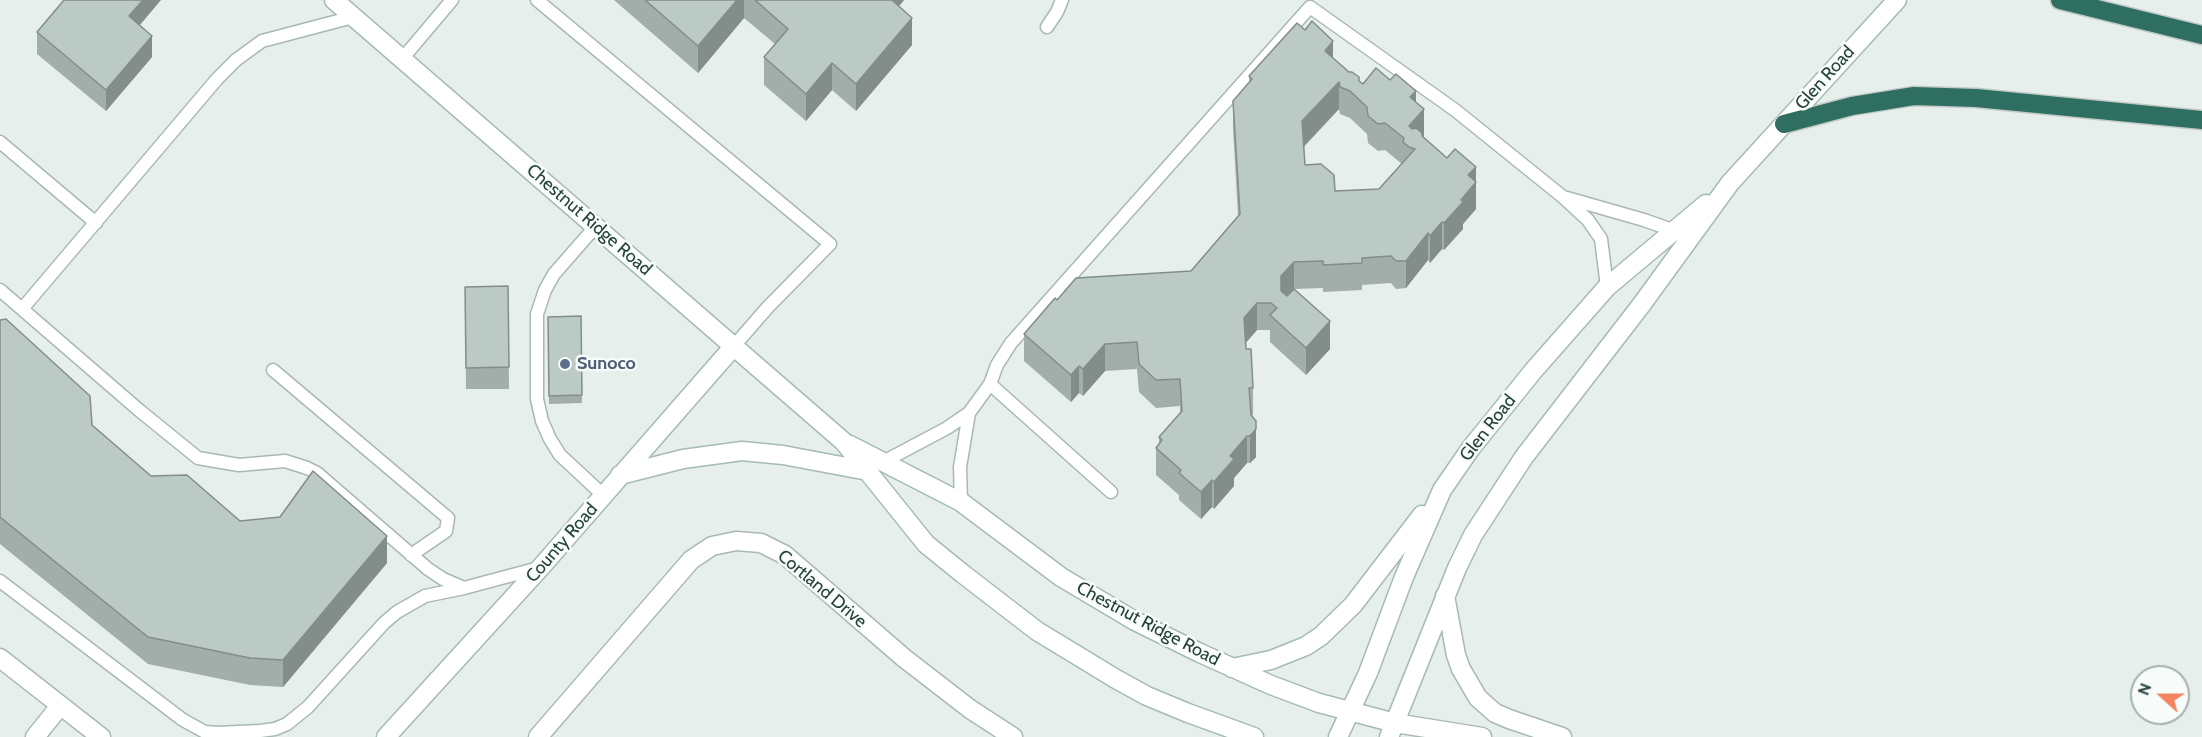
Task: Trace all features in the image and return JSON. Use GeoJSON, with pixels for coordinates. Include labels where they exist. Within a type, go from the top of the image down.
{"type":"FeatureCollection","features":[{"type":"Feature","properties":{"kind":"highway"},"geometry":{"type":"LineString","coordinates":[[2060,0],[2202,35]]}},
{"type":"Feature","properties":{"kind":"highway"},"geometry":{"type":"LineString","coordinates":[[1784,124],[1852,106],[1914,96],[1976,98],[2202,120]]}},
{"type":"Feature","properties":{"kind":"main road","name":"Chestnut Ridge Road"},"geometry":{"type":"LineString","coordinates":[[334,0],[844,442],[876,466],[961,502],[1025,552],[1099,602],[1232,668],[1392,730],[1482,737]]}},
{"type":"Feature","properties":{"kind":"main road","name":"Glen Road"},"geometry":{"type":"LineString","coordinates":[[1338,737],[1368,673],[1404,577],[1442,490],[1472,448],[1528,378],[1608,287],[1730,183],[1897,0]]}},
{"type":"Feature","properties":{"kind":"main road","name":"Glen Road"},"geometry":{"type":"LineString","coordinates":[[1392,730],[1445,596],[1473,535],[1524,457],[1642,304],[1730,183]]}},
{"type":"Feature","properties":{"kind":"main road","name":"County Road"},"geometry":{"type":"LineString","coordinates":[[386,737],[541,567],[734,346]]}},
{"type":"Feature","properties":{"kind":"main road"},"geometry":{"type":"LineString","coordinates":[[620,475],[683,459],[742,451],[876,466]]}},
{"type":"Feature","properties":{"kind":"main road","name":"Chestnut Ridge Road"},"geometry":{"type":"LineString","coordinates":[[876,466],[926,544],[1037,631],[1147,696],[1254,737]]}},
{"type":"Feature","properties":{"kind":"main road"},"geometry":{"type":"LineString","coordinates":[[1232,668],[1287,655],[1321,636],[1353,605],[1442,490]]}},
{"type":"Feature","properties":{"kind":"main road","name":"Cortland Drive"},"geometry":{"type":"LineString","coordinates":[[538,737],[691,560],[712,546],[736,541],[761,543],[785,555],[904,658],[970,709],[1013,737]]}},
{"type":"Feature","properties":{"kind":"main road"},"geometry":{"type":"LineString","coordinates":[[1445,596],[1456,656],[1478,698],[1495,712],[1509,719],[1562,737]]}},
{"type":"Feature","properties":{"kind":"main road"},"geometry":{"type":"LineString","coordinates":[[0,658],[101,737]]}},
{"type":"Feature","properties":{"kind":"main road"},"geometry":{"type":"LineString","coordinates":[[35,737],[60,706]]}},
{"type":"Feature","properties":{"kind":"lane"},"geometry":{"type":"LineString","coordinates":[[403,58],[452,0]]}},
{"type":"Feature","properties":{"kind":"lane"},"geometry":{"type":"LineString","coordinates":[[537,0],[830,244],[768,307],[734,346]]}},
{"type":"Feature","properties":{"kind":"lane"},"geometry":{"type":"LineString","coordinates":[[1047,27],[1058,12],[1062,0]]}},
{"type":"Feature","properties":{"kind":"lane"},"geometry":{"type":"LineString","coordinates":[[876,466],[947,428],[969,413],[990,384],[997,364],[1011,343],[1311,7],[1455,110],[1588,220],[1601,239],[1608,287]]}},
{"type":"Feature","properties":{"kind":"lane"},"geometry":{"type":"LineString","coordinates":[[22,309],[217,79],[236,60],[262,41],[354,17]]}},
{"type":"Feature","properties":{"kind":"lane"},"geometry":{"type":"LineString","coordinates":[[0,142],[96,223]]}},
{"type":"Feature","properties":{"kind":"lane"},"geometry":{"type":"LineString","coordinates":[[1563,197],[1675,231]]}},
{"type":"Feature","properties":{"kind":"lane"},"geometry":{"type":"LineString","coordinates":[[596,226],[555,274],[545,290],[537,314],[537,399],[542,421],[560,455],[603,495]]}},
{"type":"Feature","properties":{"kind":"lane"},"geometry":{"type":"LineString","coordinates":[[0,290],[198,458],[239,465],[285,461],[307,468],[317,473],[411,555],[443,579],[464,588]]}},
{"type":"Feature","properties":{"kind":"lane"},"geometry":{"type":"LineString","coordinates":[[273,370],[448,518],[446,531],[411,555]]}},
{"type":"Feature","properties":{"kind":"lane"},"geometry":{"type":"LineString","coordinates":[[990,384],[1111,492]]}},
{"type":"Feature","properties":{"kind":"lane"},"geometry":{"type":"LineString","coordinates":[[961,502],[960,467],[969,413]]}},
{"type":"Feature","properties":{"kind":"lane"},"geometry":{"type":"LineString","coordinates":[[0,581],[183,720],[194,727],[217,733],[260,731],[275,729],[287,724],[308,707],[384,623],[397,612],[425,596],[541,567]]}},
{"type":"Feature","properties":{"kind":"building"},"geometry":{"type":"Polygon","coordinates":[[[64,0],[143,0],[129,16],[152,36],[106,90],[37,32],[64,0]]]}},
{"type":"Feature","properties":{"kind":"building"},"geometry":{"type":"Polygon","coordinates":[[[645,0],[737,0],[698,46],[645,0]]]}},
{"type":"Feature","properties":{"kind":"building"},"geometry":{"type":"Polygon","coordinates":[[[755,0],[892,0],[912,18],[856,84],[832,63],[806,94],[764,57],[788,29],[755,0]]]}},
{"type":"Feature","properties":{"kind":"building"},"geometry":{"type":"Polygon","coordinates":[[[1312,21],[1333,41],[1325,51],[1349,72],[1359,77],[1359,81],[1363,84],[1376,68],[1390,80],[1396,74],[1416,91],[1410,97],[1424,109],[1409,126],[1422,133],[1422,136],[1447,158],[1455,149],[1476,167],[1468,175],[1476,182],[1461,200],[1463,202],[1430,236],[1428,233],[1406,261],[1396,261],[1391,256],[1362,258],[1362,263],[1323,265],[1323,261],[1294,262],[1281,276],[1281,291],[1287,296],[1294,289],[1330,321],[1306,348],[1270,315],[1277,308],[1271,303],[1257,303],[1244,318],[1246,349],[1251,349],[1253,388],[1249,388],[1251,415],[1256,421],[1256,429],[1230,456],[1234,459],[1214,482],[1212,480],[1201,492],[1156,448],[1162,440],[1159,437],[1182,411],[1180,379],[1156,380],[1139,364],[1137,342],[1105,344],[1083,369],[1079,366],[1071,375],[1024,334],[1076,278],[1191,271],[1240,214],[1233,101],[1252,79],[1249,76],[1297,23],[1305,30],[1312,21]],[[1339,82],[1302,121],[1305,165],[1321,164],[1334,175],[1335,191],[1379,189],[1415,149],[1403,142],[1404,138],[1385,123],[1378,124],[1368,116],[1367,107],[1350,91],[1340,87],[1339,82]]]}},
{"type":"Feature","properties":{"kind":"building"},"geometry":{"type":"Polygon","coordinates":[[[508,286],[509,367],[466,368],[465,287],[508,286]]]}},
{"type":"Feature","properties":{"kind":"building","name":"Sunoco"},"geometry":{"type":"Polygon","coordinates":[[[581,316],[582,395],[549,396],[548,317],[581,316]]]}},
{"type":"Feature","properties":{"kind":"building"},"geometry":{"type":"Polygon","coordinates":[[[6,319],[90,396],[92,425],[151,476],[187,475],[240,521],[280,517],[313,471],[387,536],[283,660],[250,658],[148,637],[0,517],[0,320],[6,319]]]}},
{"type":"Feature","properties":{"kind":"place","name":"Sunoco"},"geometry":{"type":"Point","coordinates":[565,364]}}]}
